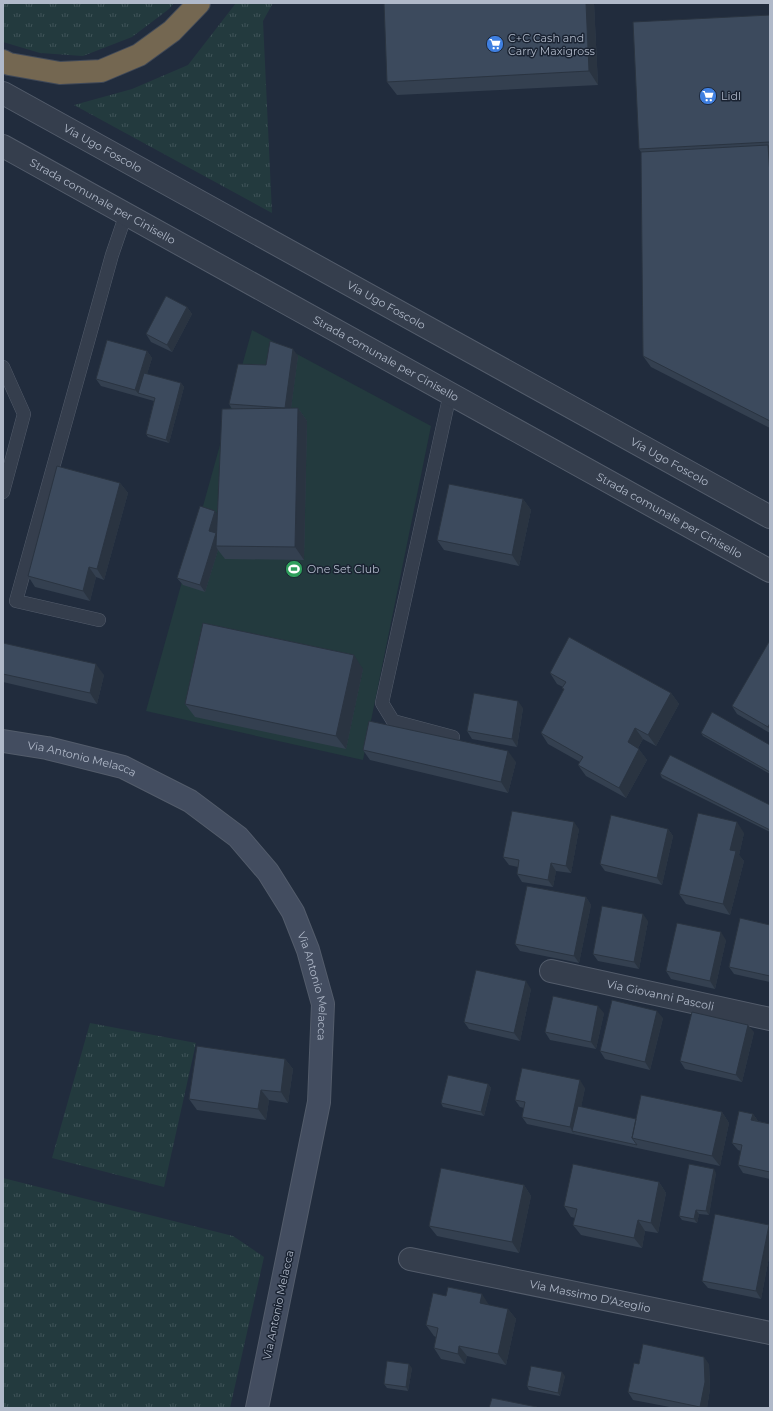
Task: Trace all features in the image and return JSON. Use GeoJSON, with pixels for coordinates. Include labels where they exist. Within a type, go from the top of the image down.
{"type":"FeatureCollection","features":[{"type":"Feature","properties":{"kind":"highway"},"geometry":{"type":"LineString","coordinates":[[3,61],[9,64],[60,73],[101,71],[139,55],[172,31],[199,3]]}},
{"type":"Feature","properties":{"kind":"main road","name":"Via Antonio Melacca"},"geometry":{"type":"LineString","coordinates":[[3,741],[47,748],[123,766],[190,801],[238,837],[268,872],[293,912],[308,950],[323,1004],[319,1102],[257,1408]]}},
{"type":"Feature","properties":{"kind":"street","name":"Via Ugo Foscolo"},"geometry":{"type":"LineString","coordinates":[[3,92],[770,517]]}},
{"type":"Feature","properties":{"kind":"street","name":"Strada comunale per Cinisello"},"geometry":{"type":"LineString","coordinates":[[3,146],[770,571]]}},
{"type":"Feature","properties":{"kind":"street","name":"Via Giovanni Pascoli"},"geometry":{"type":"LineString","coordinates":[[551,971],[770,1019]]}},
{"type":"Feature","properties":{"kind":"street","name":"Via Massimo D'Azeglio"},"geometry":{"type":"LineString","coordinates":[[410,1260],[770,1333]]}},
{"type":"Feature","properties":{"kind":"lane"},"geometry":{"type":"LineString","coordinates":[[98,620],[16,601],[112,255],[126,214]]}},
{"type":"Feature","properties":{"kind":"lane"},"geometry":{"type":"LineString","coordinates":[[3,367],[24,414],[3,492]]}},
{"type":"Feature","properties":{"kind":"lane"},"geometry":{"type":"LineString","coordinates":[[450,394],[382,703],[393,721],[453,737]]}},
{"type":"Feature","properties":{"kind":"green space"},"geometry":{"type":"Polygon","coordinates":[[[3,3],[174,3],[169,9],[132,37],[83,56],[40,53],[3,42],[3,3]]]}},
{"type":"Feature","properties":{"kind":"green space"},"geometry":{"type":"Polygon","coordinates":[[[236,3],[273,3],[263,21],[272,213],[74,105],[132,89],[188,65],[236,3]]]}},
{"type":"Feature","properties":{"kind":"green space","name":"One Set Club"},"geometry":{"type":"Polygon","coordinates":[[[252,330],[431,426],[363,760],[146,711],[252,330]]]}},
{"type":"Feature","properties":{"kind":"green space"},"geometry":{"type":"Polygon","coordinates":[[[90,1023],[196,1043],[164,1187],[52,1158],[90,1023]]]}},
{"type":"Feature","properties":{"kind":"green space"},"geometry":{"type":"Polygon","coordinates":[[[3,1178],[233,1236],[264,1257],[230,1408],[3,1408],[3,1178]]]}},
{"type":"Feature","properties":{"kind":"building","name":"C+C Cash and Carry Maxigross"},"geometry":{"type":"Polygon","coordinates":[[[384,3],[586,3],[589,71],[387,82],[384,3]]]}},
{"type":"Feature","properties":{"kind":"building","name":"Lidl"},"geometry":{"type":"Polygon","coordinates":[[[770,15],[770,142],[639,149],[633,22],[770,15]]]}},
{"type":"Feature","properties":{"kind":"building"},"geometry":{"type":"Polygon","coordinates":[[[768,145],[770,175],[770,421],[643,356],[641,152],[768,145]]]}},
{"type":"Feature","properties":{"kind":"building"},"geometry":{"type":"Polygon","coordinates":[[[166,296],[187,307],[167,345],[146,334],[166,296]]]}},
{"type":"Feature","properties":{"kind":"building"},"geometry":{"type":"Polygon","coordinates":[[[107,340],[147,351],[135,390],[96,379],[107,340]]]}},
{"type":"Feature","properties":{"kind":"building"},"geometry":{"type":"Polygon","coordinates":[[[270,341],[293,349],[285,408],[229,404],[238,364],[266,365],[270,341]]]}},
{"type":"Feature","properties":{"kind":"building"},"geometry":{"type":"Polygon","coordinates":[[[144,373],[181,383],[166,440],[146,434],[155,398],[138,393],[144,373]]]}},
{"type":"Feature","properties":{"kind":"building"},"geometry":{"type":"Polygon","coordinates":[[[298,408],[295,547],[216,546],[222,409],[298,408]]]}},
{"type":"Feature","properties":{"kind":"building"},"geometry":{"type":"Polygon","coordinates":[[[57,466],[120,483],[97,569],[89,567],[83,591],[28,576],[57,466]]]}},
{"type":"Feature","properties":{"kind":"building"},"geometry":{"type":"Polygon","coordinates":[[[449,484],[523,499],[512,555],[437,540],[449,484]]]}},
{"type":"Feature","properties":{"kind":"building"},"geometry":{"type":"Polygon","coordinates":[[[200,506],[215,511],[209,531],[216,533],[200,585],[177,578],[200,506]]]}},
{"type":"Feature","properties":{"kind":"building"},"geometry":{"type":"Polygon","coordinates":[[[203,623],[354,655],[336,736],[185,704],[203,623]]]}},
{"type":"Feature","properties":{"kind":"building"},"geometry":{"type":"Polygon","coordinates":[[[569,637],[671,693],[648,735],[635,728],[628,742],[639,749],[619,788],[578,765],[583,757],[541,733],[564,689],[562,688],[566,682],[550,673],[569,637]]]}},
{"type":"Feature","properties":{"kind":"building"},"geometry":{"type":"Polygon","coordinates":[[[770,640],[770,723],[768,727],[732,706],[770,640]]]}},
{"type":"Feature","properties":{"kind":"building"},"geometry":{"type":"Polygon","coordinates":[[[3,643],[96,664],[90,693],[3,674],[3,643]]]}},
{"type":"Feature","properties":{"kind":"building"},"geometry":{"type":"Polygon","coordinates":[[[474,693],[518,701],[512,739],[467,731],[474,693]]]}},
{"type":"Feature","properties":{"kind":"building"},"geometry":{"type":"Polygon","coordinates":[[[712,712],[770,745],[770,772],[701,733],[712,712]]]}},
{"type":"Feature","properties":{"kind":"building"},"geometry":{"type":"Polygon","coordinates":[[[369,721],[508,751],[501,782],[363,750],[369,721]]]}},
{"type":"Feature","properties":{"kind":"building"},"geometry":{"type":"Polygon","coordinates":[[[670,755],[770,805],[770,830],[660,774],[670,755]]]}},
{"type":"Feature","properties":{"kind":"building"},"geometry":{"type":"Polygon","coordinates":[[[512,811],[574,822],[566,866],[551,863],[548,880],[517,874],[519,860],[503,857],[512,811]]]}},
{"type":"Feature","properties":{"kind":"building"},"geometry":{"type":"Polygon","coordinates":[[[698,813],[737,822],[730,850],[736,851],[723,904],[679,894],[698,813]]]}},
{"type":"Feature","properties":{"kind":"building"},"geometry":{"type":"Polygon","coordinates":[[[611,815],[668,829],[657,878],[600,864],[611,815]]]}},
{"type":"Feature","properties":{"kind":"building"},"geometry":{"type":"Polygon","coordinates":[[[527,886],[586,897],[574,956],[515,944],[527,886]]]}},
{"type":"Feature","properties":{"kind":"building"},"geometry":{"type":"Polygon","coordinates":[[[602,906],[643,914],[634,962],[593,954],[602,906]]]}},
{"type":"Feature","properties":{"kind":"building"},"geometry":{"type":"Polygon","coordinates":[[[740,918],[770,925],[770,976],[729,967],[740,918]]]}},
{"type":"Feature","properties":{"kind":"building"},"geometry":{"type":"Polygon","coordinates":[[[677,923],[721,932],[710,981],[666,971],[677,923]]]}},
{"type":"Feature","properties":{"kind":"building"},"geometry":{"type":"Polygon","coordinates":[[[476,970],[526,981],[514,1033],[464,1022],[476,970]]]}},
{"type":"Feature","properties":{"kind":"building"},"geometry":{"type":"Polygon","coordinates":[[[553,996],[598,1006],[591,1042],[545,1032],[553,996]]]}},
{"type":"Feature","properties":{"kind":"building"},"geometry":{"type":"Polygon","coordinates":[[[612,1000],[657,1011],[645,1062],[600,1051],[612,1000]]]}},
{"type":"Feature","properties":{"kind":"building"},"geometry":{"type":"Polygon","coordinates":[[[692,1012],[748,1025],[736,1075],[680,1061],[692,1012]]]}},
{"type":"Feature","properties":{"kind":"building"},"geometry":{"type":"Polygon","coordinates":[[[197,1046],[285,1059],[281,1092],[261,1090],[258,1109],[189,1099],[197,1046]]]}},
{"type":"Feature","properties":{"kind":"building"},"geometry":{"type":"Polygon","coordinates":[[[522,1068],[580,1080],[570,1127],[522,1117],[525,1102],[515,1100],[522,1068]]]}},
{"type":"Feature","properties":{"kind":"building"},"geometry":{"type":"Polygon","coordinates":[[[448,1075],[488,1084],[481,1112],[441,1103],[448,1075]]]}},
{"type":"Feature","properties":{"kind":"building"},"geometry":{"type":"Polygon","coordinates":[[[641,1095],[722,1112],[712,1156],[632,1138],[641,1095]]]}},
{"type":"Feature","properties":{"kind":"building"},"geometry":{"type":"Polygon","coordinates":[[[578,1106],[636,1119],[632,1138],[637,1145],[572,1131],[578,1106]]]}},
{"type":"Feature","properties":{"kind":"building"},"geometry":{"type":"Polygon","coordinates":[[[739,1111],[753,1114],[751,1120],[770,1124],[770,1172],[738,1165],[742,1145],[732,1143],[739,1111]]]}},
{"type":"Feature","properties":{"kind":"building"},"geometry":{"type":"Polygon","coordinates":[[[573,1164],[659,1182],[651,1223],[638,1220],[634,1238],[573,1225],[577,1209],[564,1206],[573,1164]]]}},
{"type":"Feature","properties":{"kind":"building"},"geometry":{"type":"Polygon","coordinates":[[[689,1164],[714,1169],[706,1211],[696,1210],[694,1219],[679,1216],[689,1164]]]}},
{"type":"Feature","properties":{"kind":"building"},"geometry":{"type":"Polygon","coordinates":[[[441,1168],[524,1185],[512,1242],[429,1226],[441,1168]]]}},
{"type":"Feature","properties":{"kind":"building"},"geometry":{"type":"Polygon","coordinates":[[[715,1214],[769,1225],[756,1291],[702,1281],[715,1214]]]}},
{"type":"Feature","properties":{"kind":"building"},"geometry":{"type":"Polygon","coordinates":[[[448,1287],[482,1294],[480,1303],[508,1309],[498,1354],[459,1346],[458,1354],[434,1348],[438,1328],[426,1325],[433,1293],[446,1296],[448,1287]]]}},
{"type":"Feature","properties":{"kind":"building"},"geometry":{"type":"Polygon","coordinates":[[[643,1344],[704,1357],[705,1382],[700,1407],[628,1392],[634,1363],[639,1364],[643,1344]]]}},
{"type":"Feature","properties":{"kind":"building"},"geometry":{"type":"Polygon","coordinates":[[[387,1361],[409,1364],[406,1387],[384,1384],[387,1361]]]}},
{"type":"Feature","properties":{"kind":"building"},"geometry":{"type":"Polygon","coordinates":[[[531,1366],[562,1372],[558,1393],[527,1386],[531,1366]]]}},
{"type":"Feature","properties":{"kind":"building"},"geometry":{"type":"Polygon","coordinates":[[[492,1398],[537,1407],[537,1408],[489,1408],[492,1398]]]}},
{"type":"Feature","properties":{"kind":"place","name":"C+C Cash and Carry Maxigross"},"geometry":{"type":"Point","coordinates":[495,44]}},
{"type":"Feature","properties":{"kind":"place","name":"Lidl"},"geometry":{"type":"Point","coordinates":[708,96]}},
{"type":"Feature","properties":{"kind":"place","name":"One Set Club"},"geometry":{"type":"Point","coordinates":[294,569]}}]}
